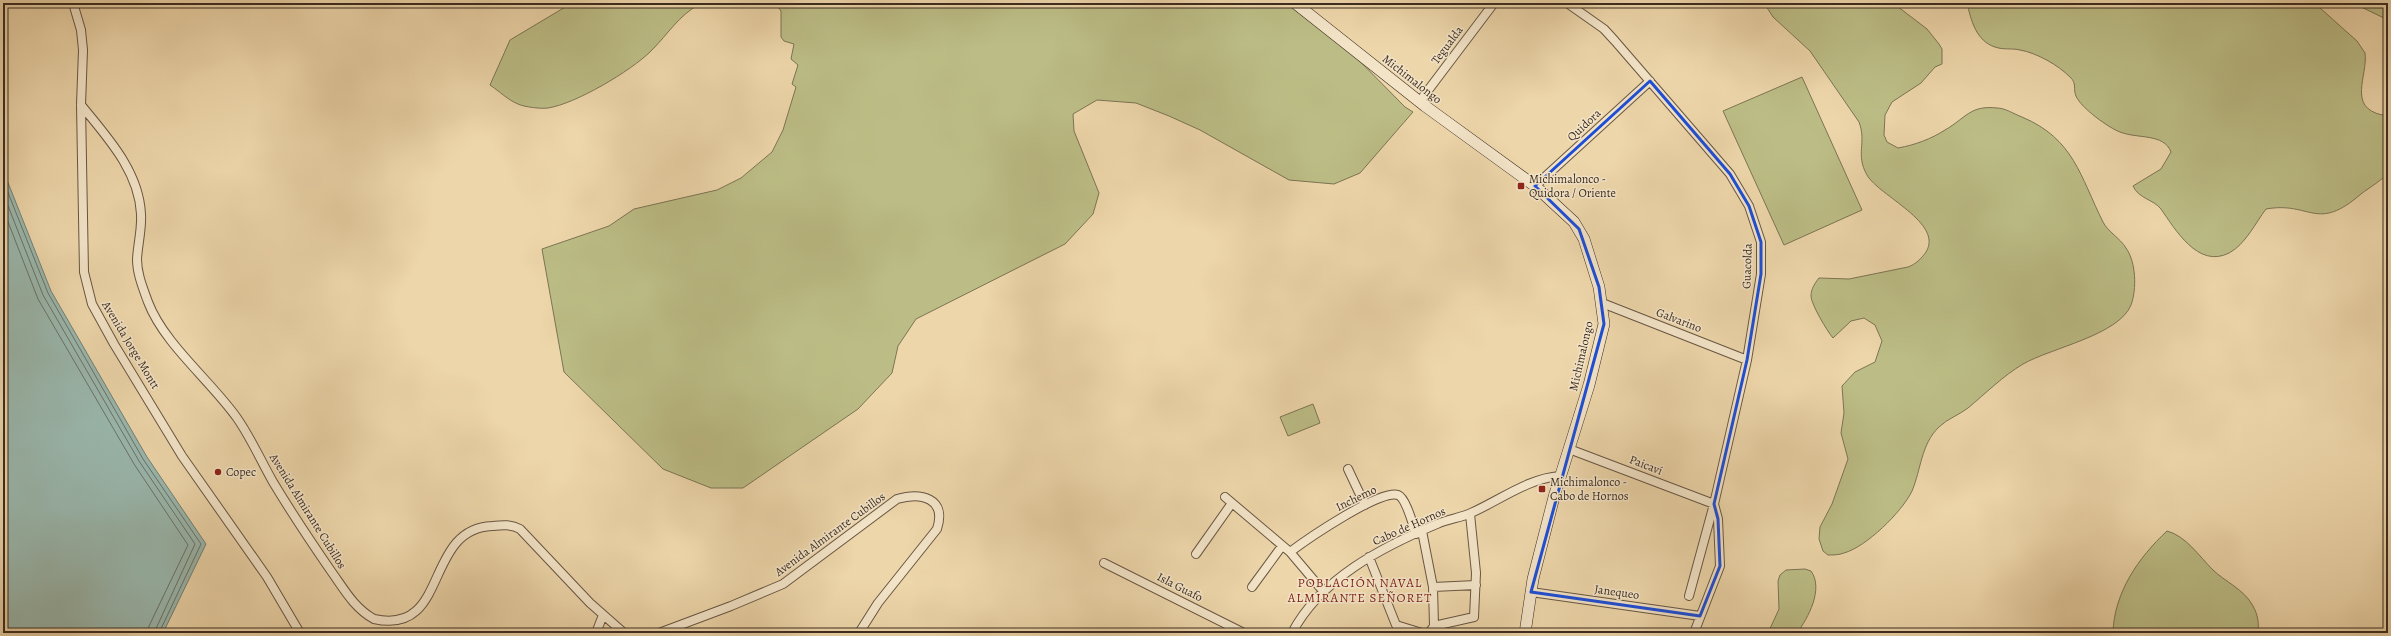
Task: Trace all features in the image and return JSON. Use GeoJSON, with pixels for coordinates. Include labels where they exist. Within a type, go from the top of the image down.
{"type":"FeatureCollection","features":[{"type":"Feature","properties":{"kind":"main road","name":"Michimalongo"},"geometry":{"type":"LineString","coordinates":[[1302,5],[1420,101],[1535,186],[1561,209],[1579,229],[1594,268],[1602,303],[1602,331],[1589,385],[1560,476],[1531,592],[1525,633]]}},
{"type":"Feature","properties":{"kind":"street","name":"Avenida Jorge Montt"},"geometry":{"type":"LineString","coordinates":[[73,3],[81,30],[83,50],[81,105],[84,272],[92,304],[114,344],[182,456],[267,577],[300,633]]}},
{"type":"Feature","properties":{"kind":"street","name":"Tegualda"},"geometry":{"type":"LineString","coordinates":[[1420,101],[1494,3]]}},
{"type":"Feature","properties":{"kind":"street","name":"Guacolda"},"geometry":{"type":"LineString","coordinates":[[1567,3],[1604,29],[1730,174],[1749,206],[1761,242],[1761,274],[1747,360],[1714,504],[1689,596]]}},
{"type":"Feature","properties":{"kind":"street","name":"Quidora"},"geometry":{"type":"LineString","coordinates":[[1535,186],[1650,81]]}},
{"type":"Feature","properties":{"kind":"street","name":"Avenida Almirante Cubillos"},"geometry":{"type":"LineString","coordinates":[[81,105],[117,149],[138,196],[141,230],[137,259],[138,274],[157,321],[237,419],[290,509],[348,596],[358,608],[376,620],[392,626],[406,627]]}},
{"type":"Feature","properties":{"kind":"street","name":"Galvarino"},"geometry":{"type":"LineString","coordinates":[[1602,303],[1747,360]]}},
{"type":"Feature","properties":{"kind":"street","name":"Paicaví"},"geometry":{"type":"LineString","coordinates":[[1569,449],[1714,504]]}},
{"type":"Feature","properties":{"kind":"street"},"geometry":{"type":"LineString","coordinates":[[1348,468],[1366,505]]}},
{"type":"Feature","properties":{"kind":"street","name":"Cabo de Hornos"},"geometry":{"type":"LineString","coordinates":[[1292,633],[1298,622],[1323,591],[1369,557],[1419,532],[1470,514],[1529,484],[1551,476],[1560,476]]}},
{"type":"Feature","properties":{"kind":"street","name":"Avenida Almirante Cubillos"},"geometry":{"type":"LineString","coordinates":[[659,633],[731,606],[783,584],[897,500],[916,495],[928,498],[938,506],[941,517],[938,529],[878,603],[860,633]]}},
{"type":"Feature","properties":{"kind":"street","name":"Inchemo"},"geometry":{"type":"LineString","coordinates":[[1290,552],[1323,528],[1366,505],[1398,495],[1403,498],[1419,532],[1433,586],[1434,626]]}},
{"type":"Feature","properties":{"kind":"street"},"geometry":{"type":"LineString","coordinates":[[1225,497],[1290,552],[1323,591]]}},
{"type":"Feature","properties":{"kind":"street"},"geometry":{"type":"LineString","coordinates":[[1196,554],[1232,503]]}},
{"type":"Feature","properties":{"kind":"street"},"geometry":{"type":"LineString","coordinates":[[1694,633],[1720,566],[1719,525],[1714,504]]}},
{"type":"Feature","properties":{"kind":"street"},"geometry":{"type":"LineString","coordinates":[[1429,633],[1434,626],[1474,617],[1476,585],[1470,514]]}},
{"type":"Feature","properties":{"kind":"street"},"geometry":{"type":"LineString","coordinates":[[422,617],[426,613],[447,560],[462,538],[472,531],[486,526],[507,525],[520,529],[603,615],[624,633]]}},
{"type":"Feature","properties":{"kind":"street"},"geometry":{"type":"LineString","coordinates":[[1252,587],[1282,546]]}},
{"type":"Feature","properties":{"kind":"street"},"geometry":{"type":"LineString","coordinates":[[1369,557],[1396,625],[1422,633]]}},
{"type":"Feature","properties":{"kind":"street","name":"Isla Guafo"},"geometry":{"type":"LineString","coordinates":[[1104,563],[1244,633]]}},
{"type":"Feature","properties":{"kind":"street"},"geometry":{"type":"LineString","coordinates":[[1433,586],[1476,585]]}},
{"type":"Feature","properties":{"kind":"street","name":"Janequeo"},"geometry":{"type":"LineString","coordinates":[[1531,592],[1700,616]]}},
{"type":"Feature","properties":{"kind":"street"},"geometry":{"type":"LineString","coordinates":[[596,633],[603,615]]}},
{"type":"Feature","properties":{"kind":"highlighted area"},"geometry":{"type":"Polygon","coordinates":[[[1650,81],[1730,174],[1749,206],[1761,242],[1761,274],[1747,360],[1714,504],[1718,519],[1720,566],[1700,616],[1531,592],[1604,324],[1599,287],[1579,229],[1535,186],[1650,81]]]}},
{"type":"Feature","properties":{"kind":"green space"},"geometry":{"type":"Polygon","coordinates":[[[572,3],[701,3],[680,19],[658,44],[642,59],[602,86],[573,100],[548,108],[528,107],[507,98],[490,85],[510,40],[572,3]]]}},
{"type":"Feature","properties":{"kind":"green space"},"geometry":{"type":"Polygon","coordinates":[[[775,3],[1294,3],[1331,32],[1405,107],[1413,112],[1360,173],[1334,184],[1289,180],[1200,130],[1169,116],[1136,103],[1097,100],[1073,114],[1074,131],[1099,193],[1093,214],[1065,244],[916,319],[898,346],[892,373],[858,409],[743,488],[711,488],[663,469],[564,372],[542,249],[609,226],[634,209],[717,190],[741,178],[772,152],[783,130],[796,87],[792,84],[798,65],[791,59],[794,44],[784,41],[781,37],[781,11],[775,3]]]}},
{"type":"Feature","properties":{"kind":"green space"},"geometry":{"type":"Polygon","coordinates":[[[1764,3],[1893,3],[1927,29],[1942,49],[1942,64],[1935,67],[1921,83],[1892,102],[1885,115],[1884,135],[1887,142],[1898,148],[1923,141],[1940,133],[1969,113],[1980,108],[2000,108],[2022,117],[2039,126],[2053,136],[2073,160],[2103,222],[2126,248],[2134,268],[2135,284],[2133,299],[2124,315],[2113,325],[2099,333],[2023,364],[2002,379],[1968,408],[1942,424],[1928,441],[1912,491],[1900,509],[1873,536],[1853,549],[1838,555],[1828,555],[1823,551],[1819,539],[1820,527],[1832,504],[1848,459],[1841,433],[1844,413],[1842,386],[1855,372],[1875,362],[1882,341],[1875,325],[1864,318],[1851,321],[1833,338],[1816,311],[1811,296],[1812,291],[1819,278],[1849,279],[1908,267],[1916,263],[1922,257],[1926,252],[1929,241],[1926,231],[1918,220],[1908,210],[1884,192],[1867,175],[1861,155],[1862,136],[1859,122],[1810,51],[1773,17],[1764,3]]]}},
{"type":"Feature","properties":{"kind":"green space"},"geometry":{"type":"Polygon","coordinates":[[[1967,3],[2320,3],[2320,8],[2357,41],[2365,53],[2362,98],[2365,105],[2371,111],[2382,115],[2388,110],[2388,173],[2346,206],[2334,212],[2323,214],[2294,209],[2266,209],[2250,233],[2235,249],[2218,257],[2207,256],[2198,251],[2180,236],[2161,209],[2139,194],[2133,186],[2161,169],[2171,152],[2167,146],[2156,139],[2127,134],[2115,130],[2089,112],[2076,96],[2072,79],[2060,68],[2047,60],[2017,49],[1998,48],[1983,40],[1975,29],[1967,3]]]}},
{"type":"Feature","properties":{"kind":"green space"},"geometry":{"type":"Polygon","coordinates":[[[2353,3],[2388,3],[2388,20],[2353,3]]]}},
{"type":"Feature","properties":{"kind":"green space"},"geometry":{"type":"Polygon","coordinates":[[[1802,77],[1862,210],[1784,245],[1723,111],[1802,77]]]}},
{"type":"Feature","properties":{"kind":"green space"},"geometry":{"type":"Polygon","coordinates":[[[1313,404],[1320,423],[1288,436],[1280,417],[1313,404]]]}},
{"type":"Feature","properties":{"kind":"green space"},"geometry":{"type":"Polygon","coordinates":[[[2167,531],[2180,537],[2212,569],[2245,595],[2256,613],[2258,633],[2113,633],[2114,618],[2123,590],[2137,565],[2156,541],[2167,531]]]}},
{"type":"Feature","properties":{"kind":"green space"},"geometry":{"type":"Polygon","coordinates":[[[1805,569],[1811,571],[1815,578],[1816,586],[1813,603],[1806,620],[1797,633],[1768,633],[1779,609],[1778,581],[1780,575],[1786,570],[1805,569]]]}},
{"type":"Feature","properties":{"kind":"water"},"geometry":{"type":"Polygon","coordinates":[[[3,170],[51,291],[147,457],[206,544],[163,633],[3,633],[3,170]]]}},
{"type":"Feature","properties":{"kind":"place","name":"Michimalonco - Quidora / Oriente"},"geometry":{"type":"Point","coordinates":[1521,186]}},
{"type":"Feature","properties":{"kind":"place","name":"Copec"},"geometry":{"type":"Point","coordinates":[218,472]}},
{"type":"Feature","properties":{"kind":"place","name":"Michimalonco - Cabo de Hornos"},"geometry":{"type":"Point","coordinates":[1542,489]}},
{"type":"Feature","properties":{"kind":"district","name":"POBLACIÓN NAVAL ALMIRANTE SEÑORET"},"geometry":{"type":"Point","coordinates":[1360,590]}}]}
